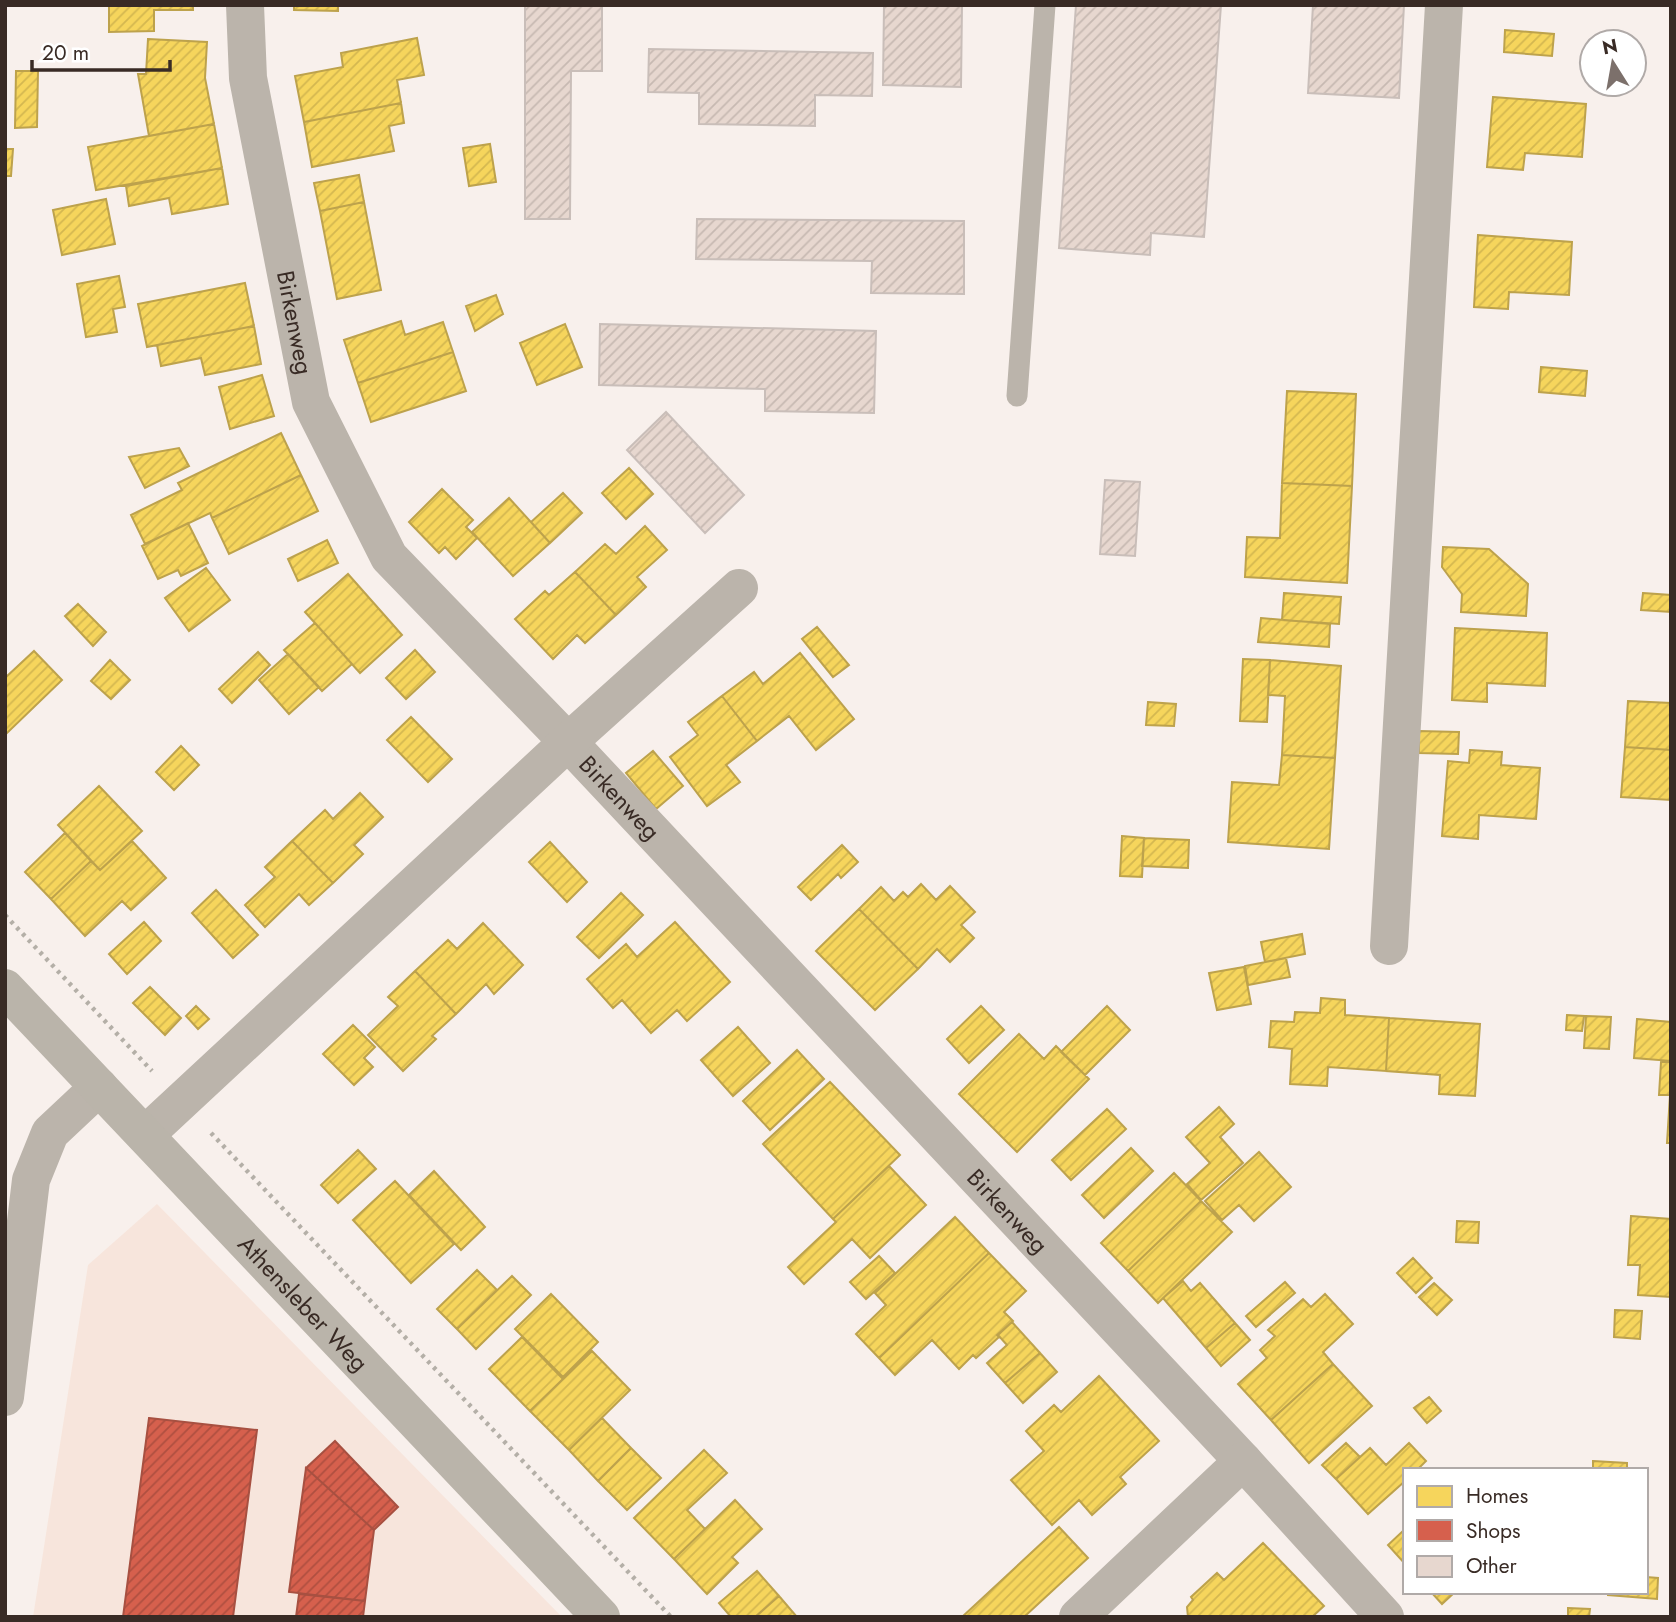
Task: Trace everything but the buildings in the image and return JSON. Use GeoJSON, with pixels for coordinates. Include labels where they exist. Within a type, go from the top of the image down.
{"type":"FeatureCollection","features":[{"type":"Feature","properties":{"kind":"main road","name":"Athensleber Weg"},"geometry":{"type":"LineString","coordinates":[[5,988],[601,1617]]}},
{"type":"Feature","properties":{"kind":"street","name":"Birkenweg"},"geometry":{"type":"LineString","coordinates":[[245,5],[248,78],[311,402],[389,556],[568,742],[1243,1461],[1385,1617]]}},
{"type":"Feature","properties":{"kind":"street"},"geometry":{"type":"LineString","coordinates":[[1389,946],[1444,5]]}},
{"type":"Feature","properties":{"kind":"street"},"geometry":{"type":"LineString","coordinates":[[145,1135],[568,742],[739,588]]}},
{"type":"Feature","properties":{"kind":"street"},"geometry":{"type":"LineString","coordinates":[[5,1397],[31,1180],[50,1133],[99,1087]]}},
{"type":"Feature","properties":{"kind":"street"},"geometry":{"type":"LineString","coordinates":[[1078,1617],[1243,1461]]}},
{"type":"Feature","properties":{"kind":"lane"},"geometry":{"type":"LineString","coordinates":[[1017,396],[1045,5]]}},
{"type":"Feature","properties":{"kind":"path"},"geometry":{"type":"LineString","coordinates":[[5,915],[671,1617]]}},
{"type":"Feature","properties":{"kind":"shaded area"},"geometry":{"type":"Polygon","coordinates":[[[157,1204],[562,1617],[33,1617],[88,1265],[157,1204]]]}}]}
